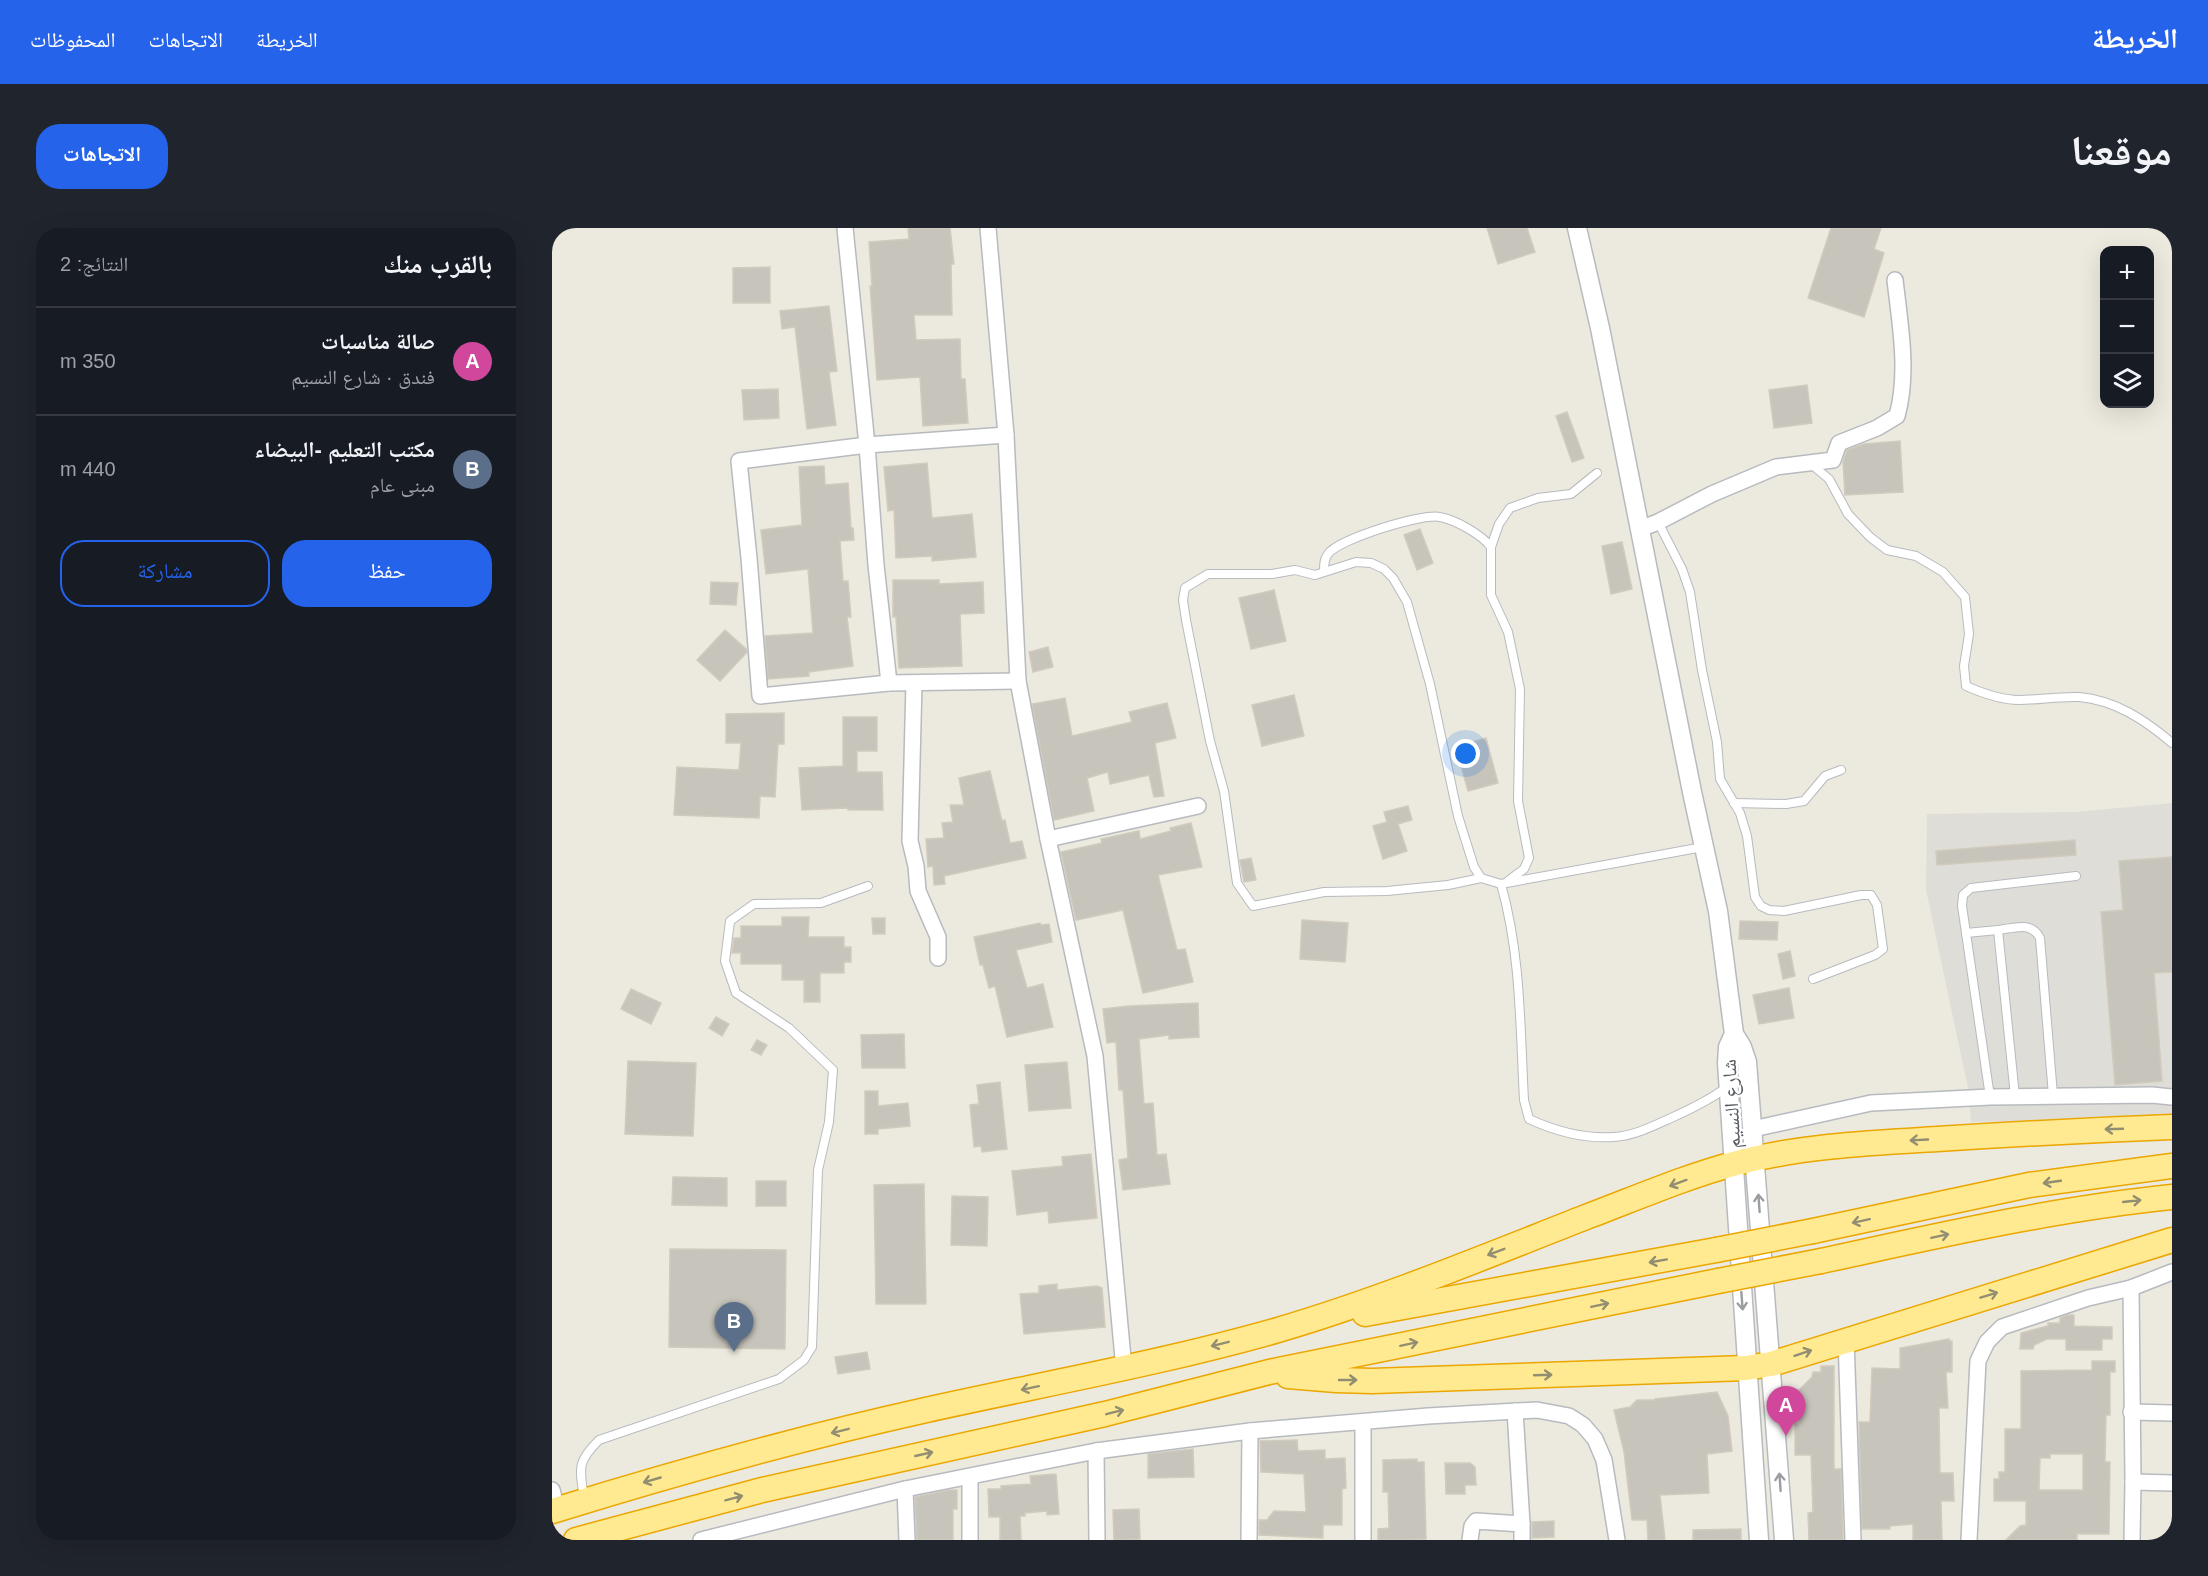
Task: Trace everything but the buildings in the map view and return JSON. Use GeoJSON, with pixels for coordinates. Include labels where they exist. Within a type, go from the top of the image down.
{"type":"FeatureCollection","features":[{"type":"Feature","properties":{"kind":"highway"},"geometry":{"type":"LineString","coordinates":[[554,1504],[584,1500],[742,1455],[924,1410],[1124,1369],[1277,1330],[1370,1300],[1632,1199],[1744,1161],[1806,1150],[1881,1142],[2058,1131],[2172,1127]]}},
{"type":"Feature","properties":{"kind":"highway"},"geometry":{"type":"LineString","coordinates":[[1277,1330],[1716,1250],[2029,1185],[2172,1166]]}},
{"type":"Feature","properties":{"kind":"highway"},"geometry":{"type":"LineString","coordinates":[[576,1540],[762,1490],[1105,1414],[1269,1372],[2026,1218],[2122,1202],[2172,1197]]}},
{"type":"Feature","properties":{"kind":"highway"},"geometry":{"type":"LineString","coordinates":[[1269,1372],[1302,1378],[1372,1381],[1746,1368],[1771,1364],[2172,1239]]}},
{"type":"Feature","properties":{"kind":"street"},"geometry":{"type":"LineString","coordinates":[[845,228],[867,445],[876,565],[890,683]]}},
{"type":"Feature","properties":{"kind":"street"},"geometry":{"type":"LineString","coordinates":[[988,228],[1006,435],[1018,681],[1048,838],[1095,1056],[1124,1369]]}},
{"type":"Feature","properties":{"kind":"street"},"geometry":{"type":"LineString","coordinates":[[1577,228],[1600,328],[1718,911],[1734,1034]]}},
{"type":"Feature","properties":{"kind":"street"},"geometry":{"type":"LineString","coordinates":[[1640,529],[1712,494],[1776,467],[1833,460],[1839,443],[1877,428],[1897,416],[1902,399],[1902,339],[1895,280]]}},
{"type":"Feature","properties":{"kind":"street"},"geometry":{"type":"LineString","coordinates":[[1006,435],[867,445],[739,461],[760,696],[890,683],[1018,681]]}},
{"type":"Feature","properties":{"kind":"street"},"geometry":{"type":"LineString","coordinates":[[914,683],[910,841],[916,866],[918,891],[938,937],[938,958]]}},
{"type":"Feature","properties":{"kind":"street"},"geometry":{"type":"LineString","coordinates":[[1048,838],[1198,806]]}},
{"type":"Feature","properties":{"kind":"street","name":"شارع النسيم"},"geometry":{"type":"LineString","coordinates":[[1734,1034],[1728,1047],[1728,1086],[1744,1161],[1771,1364],[1784,1540]]}},
{"type":"Feature","properties":{"kind":"street","name":"شارع النسيم"},"geometry":{"type":"LineString","coordinates":[[1734,1034],[1747,1062],[1753,1129],[1744,1161],[1746,1368],[1759,1540]]}},
{"type":"Feature","properties":{"kind":"street"},"geometry":{"type":"LineString","coordinates":[[1753,1129],[1871,1103],[2053,1095],[2172,1097]]}},
{"type":"Feature","properties":{"kind":"street"},"geometry":{"type":"LineString","coordinates":[[1969,1540],[1978,1361],[1987,1342],[2002,1327],[2088,1298],[2131,1288],[2172,1272]]}},
{"type":"Feature","properties":{"kind":"street"},"geometry":{"type":"LineString","coordinates":[[2131,1288],[2132,1540]]}},
{"type":"Feature","properties":{"kind":"street"},"geometry":{"type":"LineString","coordinates":[[1846,1339],[1853,1540]]}},
{"type":"Feature","properties":{"kind":"street"},"geometry":{"type":"LineString","coordinates":[[1515,1411],[1522,1540]]}},
{"type":"Feature","properties":{"kind":"street"},"geometry":{"type":"LineString","coordinates":[[701,1540],[739,1535],[905,1489],[1096,1451],[1250,1431],[1515,1411],[1545,1411],[1569,1416],[1583,1425],[1594,1439],[1604,1460],[1617,1540]]}},
{"type":"Feature","properties":{"kind":"street"},"geometry":{"type":"LineString","coordinates":[[2132,1412],[2172,1413]]}},
{"type":"Feature","properties":{"kind":"street"},"geometry":{"type":"LineString","coordinates":[[1363,1422],[1363,1540]]}},
{"type":"Feature","properties":{"kind":"street"},"geometry":{"type":"LineString","coordinates":[[1249,1540],[1250,1431]]}},
{"type":"Feature","properties":{"kind":"street"},"geometry":{"type":"LineString","coordinates":[[1096,1451],[1097,1540]]}},
{"type":"Feature","properties":{"kind":"street"},"geometry":{"type":"LineString","coordinates":[[970,1477],[970,1540]]}},
{"type":"Feature","properties":{"kind":"street"},"geometry":{"type":"LineString","coordinates":[[2133,1482],[2172,1483]]}},
{"type":"Feature","properties":{"kind":"street"},"geometry":{"type":"LineString","coordinates":[[905,1489],[906,1540]]}},
{"type":"Feature","properties":{"kind":"street"},"geometry":{"type":"LineString","coordinates":[[1470,1540],[1472,1526],[1476,1521],[1522,1524]]}},
{"type":"Feature","properties":{"kind":"lane"},"geometry":{"type":"LineString","coordinates":[[1810,463],[1829,479],[1848,514],[1870,537],[1887,550],[1916,556],[1943,572],[1965,597],[1969,634],[1964,666],[1966,686],[1984,694],[2016,700],[2079,698],[2112,705],[2141,718],[2172,743]]}},
{"type":"Feature","properties":{"kind":"lane"},"geometry":{"type":"LineString","coordinates":[[1501,884],[1514,878],[1524,869],[1529,858],[1518,801],[1520,689],[1508,632],[1491,595],[1491,547],[1499,524],[1510,508],[1538,498],[1571,494],[1597,473]]}},
{"type":"Feature","properties":{"kind":"lane"},"geometry":{"type":"LineString","coordinates":[[1324,572],[1324,562],[1329,552],[1386,527],[1420,517],[1440,516],[1484,538],[1491,547]]}},
{"type":"Feature","properties":{"kind":"lane"},"geometry":{"type":"LineString","coordinates":[[1658,522],[1682,569],[1690,592],[1702,670],[1717,742],[1720,779],[1740,813],[1747,836],[1755,897],[1761,906],[1769,910],[1784,911],[1861,895],[1871,895],[1877,905],[1883,949],[1875,955],[1813,979]]}},
{"type":"Feature","properties":{"kind":"lane"},"geometry":{"type":"LineString","coordinates":[[1481,878],[1474,867],[1458,816],[1430,684],[1407,602],[1393,578],[1384,569],[1371,563],[1356,562],[1315,575],[1295,570],[1272,574],[1208,574],[1185,588],[1183,600],[1186,620],[1210,741],[1224,791],[1237,883],[1253,906],[1324,892],[1387,891],[1448,885],[1481,878],[1501,884],[1704,847]]}},
{"type":"Feature","properties":{"kind":"lane"},"geometry":{"type":"LineString","coordinates":[[1734,803],[1786,804],[1804,801],[1825,776],[1841,770]]}},
{"type":"Feature","properties":{"kind":"lane"},"geometry":{"type":"LineString","coordinates":[[1990,1097],[1962,906],[1963,895],[1971,888],[2076,876]]}},
{"type":"Feature","properties":{"kind":"lane"},"geometry":{"type":"LineString","coordinates":[[1501,884],[1511,921],[1515,950],[1524,1100],[1529,1119],[1549,1128],[1572,1134],[1615,1137],[1641,1131],[1679,1115],[1711,1100],[1728,1086]]}},
{"type":"Feature","properties":{"kind":"lane"},"geometry":{"type":"LineString","coordinates":[[584,1500],[580,1469],[585,1454],[599,1440],[779,1379],[804,1360],[812,1347],[818,1170],[829,1122],[833,1070],[789,1028],[736,993],[725,961],[726,951],[730,921],[754,904],[821,903],[868,886]]}},
{"type":"Feature","properties":{"kind":"lane"},"geometry":{"type":"LineString","coordinates":[[1966,933],[2027,926],[2036,930],[2040,938],[2053,1095]]}},
{"type":"Feature","properties":{"kind":"lane"},"geometry":{"type":"LineString","coordinates":[[1998,930],[2015,1096]]}},
{"type":"Feature","properties":{"kind":"shaded area"},"geometry":{"type":"Polygon","coordinates":[[[2172,803],[2172,1117],[1971,1122],[1968,1088],[1926,890],[1927,814],[2075,812],[2172,803]]]}},
{"type":"Feature","properties":{"kind":"place","name":"مكتب التعليم -البيضاء"},"geometry":{"type":"Point","coordinates":[734,1352]}},
{"type":"Feature","properties":{"kind":"place","name":"صالة مناسبات"},"geometry":{"type":"Point","coordinates":[1786,1436]}}]}
